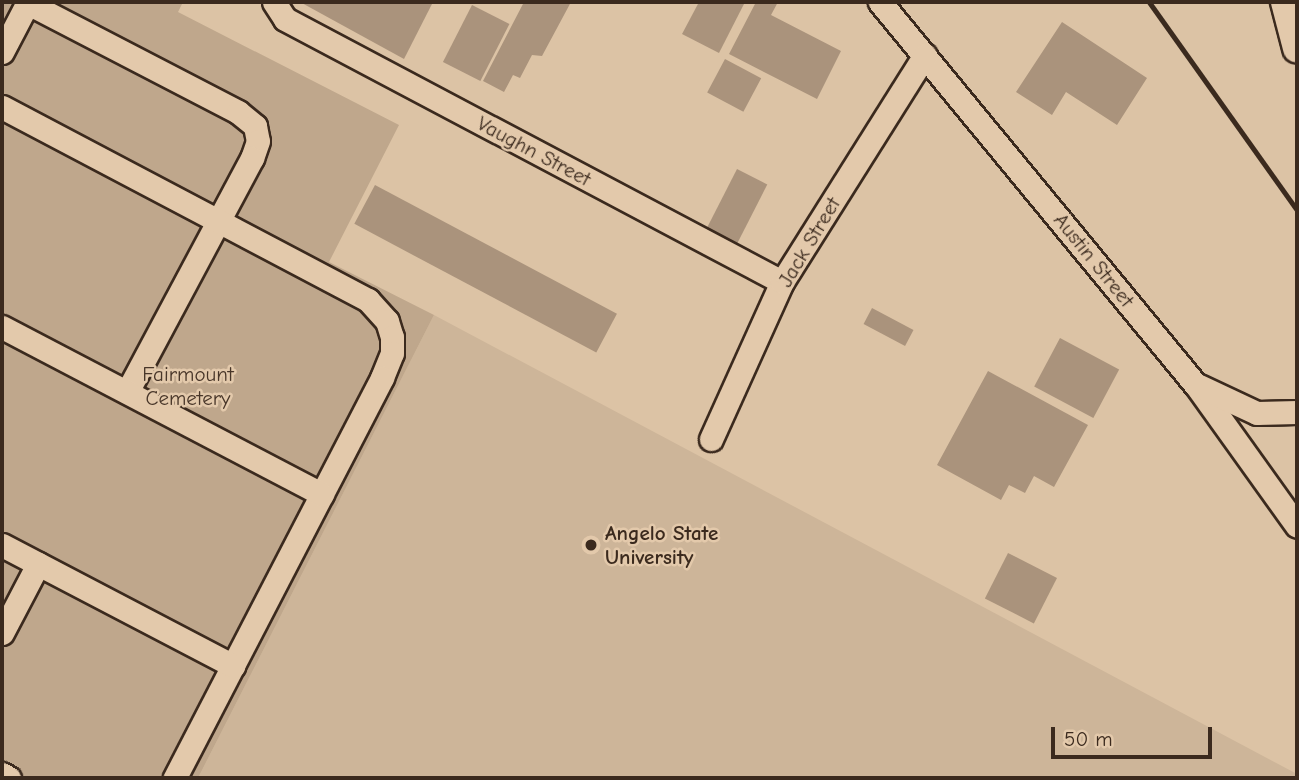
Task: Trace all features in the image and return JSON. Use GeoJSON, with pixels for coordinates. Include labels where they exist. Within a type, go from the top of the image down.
{"type":"FeatureCollection","features":[{"type":"Feature","properties":{"kind":"main road"},"geometry":{"type":"LineString","coordinates":[[1285,2],[1297,48]]}},
{"type":"Feature","properties":{"kind":"street"},"geometry":{"type":"LineString","coordinates":[[2,52],[27,2],[238,112],[255,126],[258,141],[252,158],[127,392]]}},
{"type":"Feature","properties":{"kind":"street","name":"Austin Street"},"geometry":{"type":"LineString","coordinates":[[880,2],[1196,385],[1297,526]]}},
{"type":"Feature","properties":{"kind":"street","name":"Vaughn Street"},"geometry":{"type":"LineString","coordinates":[[280,10],[782,282]]}},
{"type":"Feature","properties":{"kind":"street","name":"Jack Street"},"geometry":{"type":"LineString","coordinates":[[712,439],[782,282],[925,55]]}},
{"type":"Feature","properties":{"kind":"street"},"geometry":{"type":"LineString","coordinates":[[2,107],[368,300],[387,321],[392,353],[175,778]]}},
{"type":"Feature","properties":{"kind":"street"},"geometry":{"type":"LineString","coordinates":[[2,327],[322,494]]}},
{"type":"Feature","properties":{"kind":"street"},"geometry":{"type":"LineString","coordinates":[[1196,385],[1257,413],[1297,412]]}},
{"type":"Feature","properties":{"kind":"street"},"geometry":{"type":"LineString","coordinates":[[2,545],[233,666]]}},
{"type":"Feature","properties":{"kind":"street"},"geometry":{"type":"LineString","coordinates":[[2,633],[37,564]]}},
{"type":"Feature","properties":{"kind":"street"},"geometry":{"type":"LineString","coordinates":[[2,774],[9,778]]}},
{"type":"Feature","properties":{"kind":"shaded area","name":"Angelo State University"},"geometry":{"type":"Polygon","coordinates":[[[434,315],[1297,774],[1297,778],[198,778],[434,315]]]}},
{"type":"Feature","properties":{"kind":"green space","name":"Fairmount Cemetery"},"geometry":{"type":"Polygon","coordinates":[[[2,2],[183,2],[178,12],[399,125],[329,262],[434,315],[198,778],[2,778],[2,2]]]}},
{"type":"Feature","properties":{"kind":"building"},"geometry":{"type":"Polygon","coordinates":[[[300,2],[433,2],[404,59],[300,2]]]}},
{"type":"Feature","properties":{"kind":"building"},"geometry":{"type":"Polygon","coordinates":[[[524,2],[571,2],[542,56],[532,55],[520,78],[513,75],[504,92],[483,81],[524,2]]]}},
{"type":"Feature","properties":{"kind":"building"},"geometry":{"type":"Polygon","coordinates":[[[699,2],[745,2],[719,53],[682,34],[699,2]]]}},
{"type":"Feature","properties":{"kind":"building"},"geometry":{"type":"Polygon","coordinates":[[[756,2],[778,2],[771,15],[841,51],[817,99],[729,54],[756,2]]]}},
{"type":"Feature","properties":{"kind":"building"},"geometry":{"type":"Polygon","coordinates":[[[472,5],[509,24],[480,81],[443,62],[472,5]]]}},
{"type":"Feature","properties":{"kind":"building"},"geometry":{"type":"Polygon","coordinates":[[[1062,22],[1147,78],[1117,125],[1066,92],[1052,115],[1016,92],[1062,22]]]}},
{"type":"Feature","properties":{"kind":"building"},"geometry":{"type":"Polygon","coordinates":[[[725,59],[761,78],[743,112],[707,93],[725,59]]]}},
{"type":"Feature","properties":{"kind":"building"},"geometry":{"type":"Polygon","coordinates":[[[737,169],[767,184],[736,245],[706,230],[737,169]]]}},
{"type":"Feature","properties":{"kind":"building"},"geometry":{"type":"Polygon","coordinates":[[[375,185],[617,314],[596,352],[354,224],[375,185]]]}},
{"type":"Feature","properties":{"kind":"building"},"geometry":{"type":"Polygon","coordinates":[[[872,308],[913,330],[905,346],[864,324],[872,308]]]}},
{"type":"Feature","properties":{"kind":"building"},"geometry":{"type":"Polygon","coordinates":[[[1060,338],[1119,369],[1093,418],[1034,387],[1060,338]]]}},
{"type":"Feature","properties":{"kind":"building"},"geometry":{"type":"Polygon","coordinates":[[[988,371],[1088,425],[1054,487],[1034,476],[1025,493],[1009,485],[1001,500],[937,465],[988,371]]]}},
{"type":"Feature","properties":{"kind":"building"},"geometry":{"type":"Polygon","coordinates":[[[1008,553],[1057,578],[1034,623],[985,598],[1008,553]]]}},
{"type":"Feature","properties":{"kind":"railway"},"geometry":{"type":"LineString","coordinates":[[1149,2],[1297,210]]}},
{"type":"Feature","properties":{"kind":"place","name":"Angelo State University"},"geometry":{"type":"Point","coordinates":[591,545]}}]}
